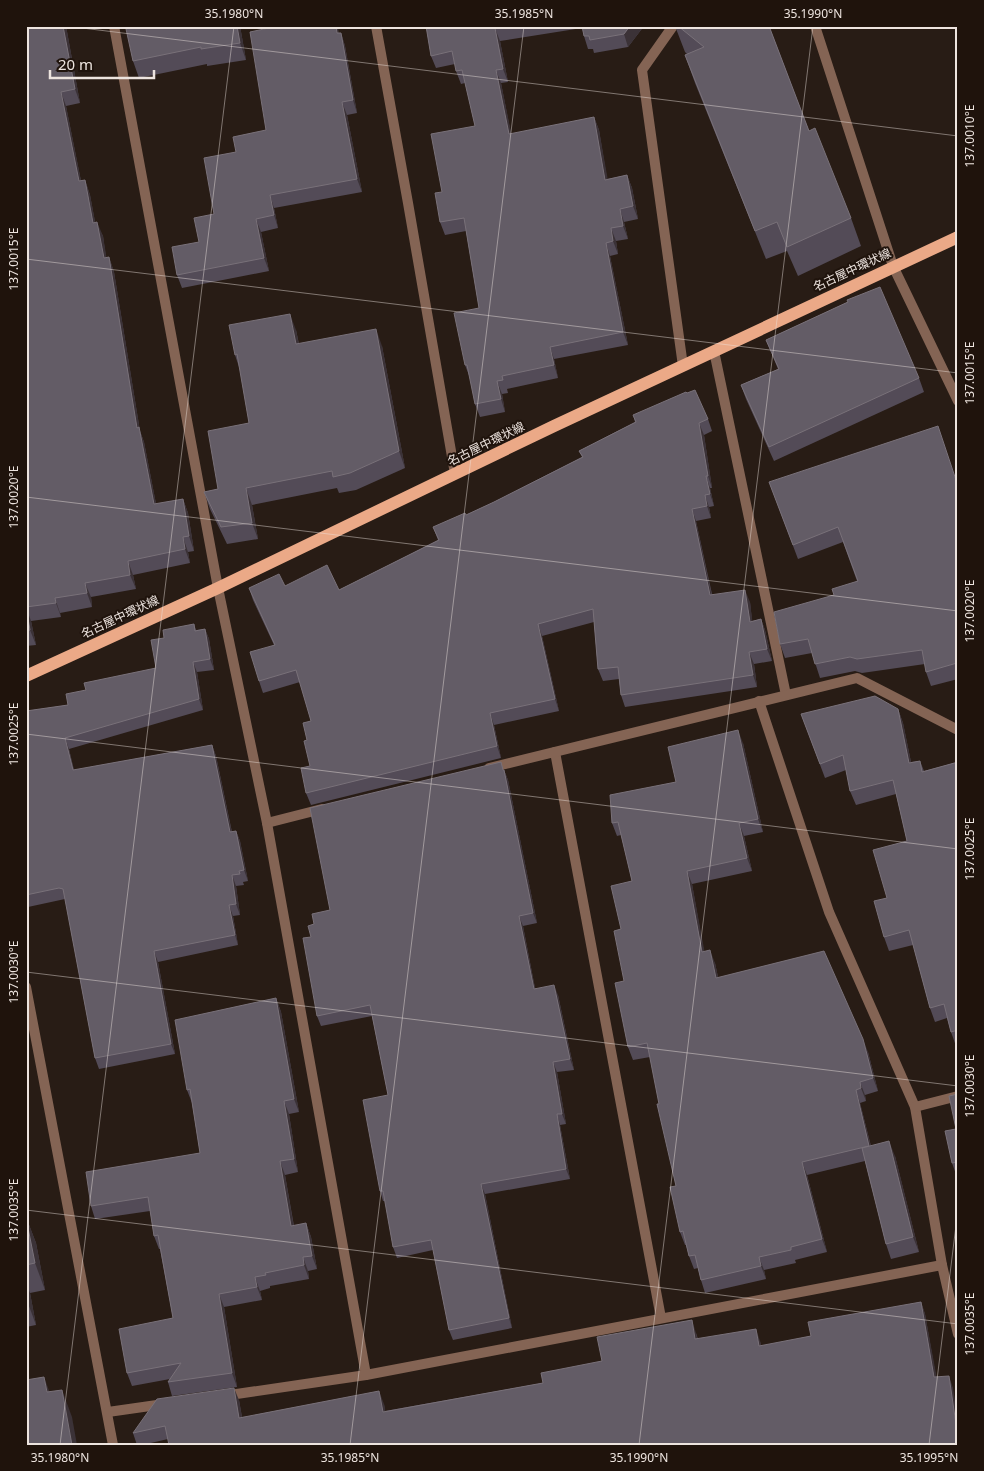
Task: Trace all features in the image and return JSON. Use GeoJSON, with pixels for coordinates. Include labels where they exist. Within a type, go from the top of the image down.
{"type":"FeatureCollection","features":[{"type":"Feature","properties":{"kind":"main road","name":"名古屋中環状線"},"geometry":{"type":"LineString","coordinates":[[26,676],[218,588],[554,426],[953,239]]}},
{"type":"Feature","properties":{"kind":"street"},"geometry":{"type":"LineString","coordinates":[[114,26],[218,588],[267,823],[366,1375]]}},
{"type":"Feature","properties":{"kind":"street"},"geometry":{"type":"LineString","coordinates":[[376,26],[455,474]]}},
{"type":"Feature","properties":{"kind":"street"},"geometry":{"type":"LineString","coordinates":[[673,26],[642,70],[683,366]]}},
{"type":"Feature","properties":{"kind":"street"},"geometry":{"type":"LineString","coordinates":[[815,26],[893,266],[958,401]]}},
{"type":"Feature","properties":{"kind":"street"},"geometry":{"type":"LineString","coordinates":[[714,351],[786,695]]}},
{"type":"Feature","properties":{"kind":"street"},"geometry":{"type":"LineString","coordinates":[[477,771],[857,678],[958,730]]}},
{"type":"Feature","properties":{"kind":"street"},"geometry":{"type":"LineString","coordinates":[[760,701],[828,912],[915,1107],[942,1266],[958,1334]]}},
{"type":"Feature","properties":{"kind":"street"},"geometry":{"type":"LineString","coordinates":[[555,752],[661,1318]]}},
{"type":"Feature","properties":{"kind":"street"},"geometry":{"type":"LineString","coordinates":[[267,823],[334,806]]}},
{"type":"Feature","properties":{"kind":"street"},"geometry":{"type":"LineString","coordinates":[[26,987],[113,1445]]}},
{"type":"Feature","properties":{"kind":"street"},"geometry":{"type":"LineString","coordinates":[[915,1107],[958,1096]]}},
{"type":"Feature","properties":{"kind":"street"},"geometry":{"type":"LineString","coordinates":[[213,1397],[366,1375],[942,1266]]}},
{"type":"Feature","properties":{"kind":"street"},"geometry":{"type":"LineString","coordinates":[[108,1412],[175,1402]]}},
{"type":"Feature","properties":{"kind":"building"},"geometry":{"type":"Polygon","coordinates":[[[26,26],[63,26],[75,89],[61,92],[79,181],[85,180],[93,223],[97,222],[104,258],[109,257],[137,428],[139,427],[154,504],[183,499],[189,536],[183,537],[185,549],[128,561],[130,575],[85,583],[87,593],[55,598],[56,603],[26,607],[26,26]]]}},
{"type":"Feature","properties":{"kind":"building"},"geometry":{"type":"Polygon","coordinates":[[[135,26],[237,26],[240,43],[201,49],[201,47],[133,61],[126,29],[135,26]]]}},
{"type":"Feature","properties":{"kind":"building"},"geometry":{"type":"Polygon","coordinates":[[[278,26],[336,26],[337,33],[341,33],[353,100],[342,102],[357,179],[270,195],[274,215],[256,219],[264,258],[177,275],[172,247],[199,242],[194,218],[214,214],[204,158],[236,152],[233,137],[266,130],[250,32],[278,26]]]}},
{"type":"Feature","properties":{"kind":"building"},"geometry":{"type":"Polygon","coordinates":[[[426,26],[508,26],[495,28],[503,69],[496,70],[509,134],[594,117],[605,180],[627,175],[633,206],[620,209],[623,226],[611,228],[613,241],[606,243],[623,332],[550,347],[554,365],[502,376],[503,380],[497,381],[501,399],[475,404],[454,313],[479,308],[464,218],[440,222],[435,193],[442,192],[431,134],[475,126],[462,70],[456,71],[452,51],[431,56],[426,26]]]}},
{"type":"Feature","properties":{"kind":"building"},"geometry":{"type":"Polygon","coordinates":[[[582,26],[630,26],[624,34],[590,40],[589,36],[584,36],[582,26]]]}},
{"type":"Feature","properties":{"kind":"building"},"geometry":{"type":"Polygon","coordinates":[[[678,26],[769,26],[809,131],[815,128],[851,218],[787,247],[777,222],[755,231],[685,55],[704,47],[678,26]]]}},
{"type":"Feature","properties":{"kind":"building"},"geometry":{"type":"Polygon","coordinates":[[[880,287],[919,378],[769,447],[741,385],[779,369],[766,340],[848,302],[847,300],[880,287]]]}},
{"type":"Feature","properties":{"kind":"building"},"geometry":{"type":"Polygon","coordinates":[[[290,314],[296,344],[376,329],[399,451],[350,473],[333,477],[332,471],[246,488],[252,523],[221,527],[204,492],[218,489],[208,431],[249,423],[237,354],[235,355],[229,325],[290,314]]]}},
{"type":"Feature","properties":{"kind":"building"},"geometry":{"type":"Polygon","coordinates":[[[695,390],[708,419],[699,423],[710,494],[705,495],[707,506],[692,509],[710,595],[745,590],[750,622],[761,619],[767,649],[749,652],[753,675],[621,695],[618,667],[598,669],[593,609],[538,624],[555,699],[490,713],[497,746],[306,793],[301,768],[310,766],[304,741],[307,740],[303,723],[311,721],[296,670],[259,681],[250,652],[275,645],[249,588],[279,574],[285,586],[327,565],[339,590],[439,540],[433,527],[494,502],[583,457],[579,451],[636,422],[633,415],[686,392],[695,390]]]}},
{"type":"Feature","properties":{"kind":"building"},"geometry":{"type":"Polygon","coordinates":[[[938,426],[958,486],[958,666],[957,663],[926,672],[922,650],[857,659],[850,657],[815,664],[808,639],[780,644],[774,612],[834,595],[832,589],[858,581],[838,527],[793,545],[769,482],[938,426]]]}},
{"type":"Feature","properties":{"kind":"building"},"geometry":{"type":"Polygon","coordinates":[[[26,607],[30,630],[26,631],[26,607]]]}},
{"type":"Feature","properties":{"kind":"building"},"geometry":{"type":"Polygon","coordinates":[[[194,624],[195,631],[205,629],[210,659],[193,662],[199,699],[65,738],[73,770],[212,745],[230,832],[236,831],[244,870],[239,871],[240,874],[232,875],[236,904],[229,905],[235,935],[154,951],[171,1044],[95,1058],[63,889],[59,888],[26,895],[26,711],[68,705],[66,694],[86,690],[84,683],[156,668],[151,640],[164,638],[163,630],[194,624]]]}},
{"type":"Feature","properties":{"kind":"building"},"geometry":{"type":"Polygon","coordinates":[[[875,696],[898,709],[909,763],[920,761],[922,772],[958,762],[958,1030],[951,1032],[944,1004],[930,1008],[909,930],[884,937],[874,901],[887,898],[873,850],[907,841],[893,780],[850,791],[843,755],[820,764],[801,714],[875,696]]]}},
{"type":"Feature","properties":{"kind":"building"},"geometry":{"type":"Polygon","coordinates":[[[738,730],[758,819],[739,823],[747,858],[687,871],[702,952],[710,950],[716,978],[824,951],[863,1039],[873,1078],[860,1082],[861,1088],[856,1090],[869,1146],[802,1162],[822,1239],[791,1247],[791,1250],[759,1257],[761,1266],[701,1280],[695,1255],[689,1256],[683,1231],[680,1232],[670,1187],[676,1186],[657,1104],[659,1104],[647,1043],[628,1047],[615,983],[624,981],[614,931],[621,929],[611,886],[632,881],[618,822],[612,823],[610,795],[676,782],[668,747],[738,730]]]}},
{"type":"Feature","properties":{"kind":"building"},"geometry":{"type":"Polygon","coordinates":[[[501,762],[533,913],[519,916],[534,989],[554,985],[570,1059],[553,1062],[562,1114],[557,1114],[566,1169],[481,1184],[509,1318],[449,1330],[431,1240],[393,1247],[383,1191],[380,1191],[363,1100],[388,1095],[370,1005],[317,1016],[303,938],[311,937],[308,926],[314,924],[312,914],[330,910],[310,808],[501,762]]]}},
{"type":"Feature","properties":{"kind":"building"},"geometry":{"type":"Polygon","coordinates":[[[276,998],[294,1099],[284,1101],[294,1159],[280,1161],[291,1226],[306,1223],[312,1256],[303,1257],[304,1265],[265,1273],[266,1275],[255,1277],[257,1287],[219,1294],[232,1373],[168,1382],[181,1363],[127,1373],[119,1329],[173,1318],[158,1235],[154,1236],[148,1197],[91,1206],[86,1172],[200,1153],[190,1089],[187,1090],[175,1020],[276,998]]]}},
{"type":"Feature","properties":{"kind":"building"},"geometry":{"type":"Polygon","coordinates":[[[958,1094],[958,1162],[952,1163],[945,1131],[956,1129],[949,1096],[958,1094]]]}},
{"type":"Feature","properties":{"kind":"building"},"geometry":{"type":"Polygon","coordinates":[[[889,1141],[913,1237],[886,1244],[862,1148],[889,1141]]]}},
{"type":"Feature","properties":{"kind":"building"},"geometry":{"type":"Polygon","coordinates":[[[26,1218],[35,1263],[26,1265],[26,1218]]]}},
{"type":"Feature","properties":{"kind":"building"},"geometry":{"type":"Polygon","coordinates":[[[921,1302],[934,1377],[949,1376],[958,1445],[169,1445],[165,1426],[133,1433],[157,1399],[234,1388],[239,1418],[379,1391],[383,1412],[543,1383],[541,1373],[602,1361],[597,1337],[692,1320],[695,1339],[756,1329],[759,1346],[811,1336],[808,1322],[921,1302]]]}},
{"type":"Feature","properties":{"kind":"building"},"geometry":{"type":"Polygon","coordinates":[[[44,1377],[47,1392],[62,1390],[72,1445],[26,1445],[26,1380],[44,1377]]]}}]}
